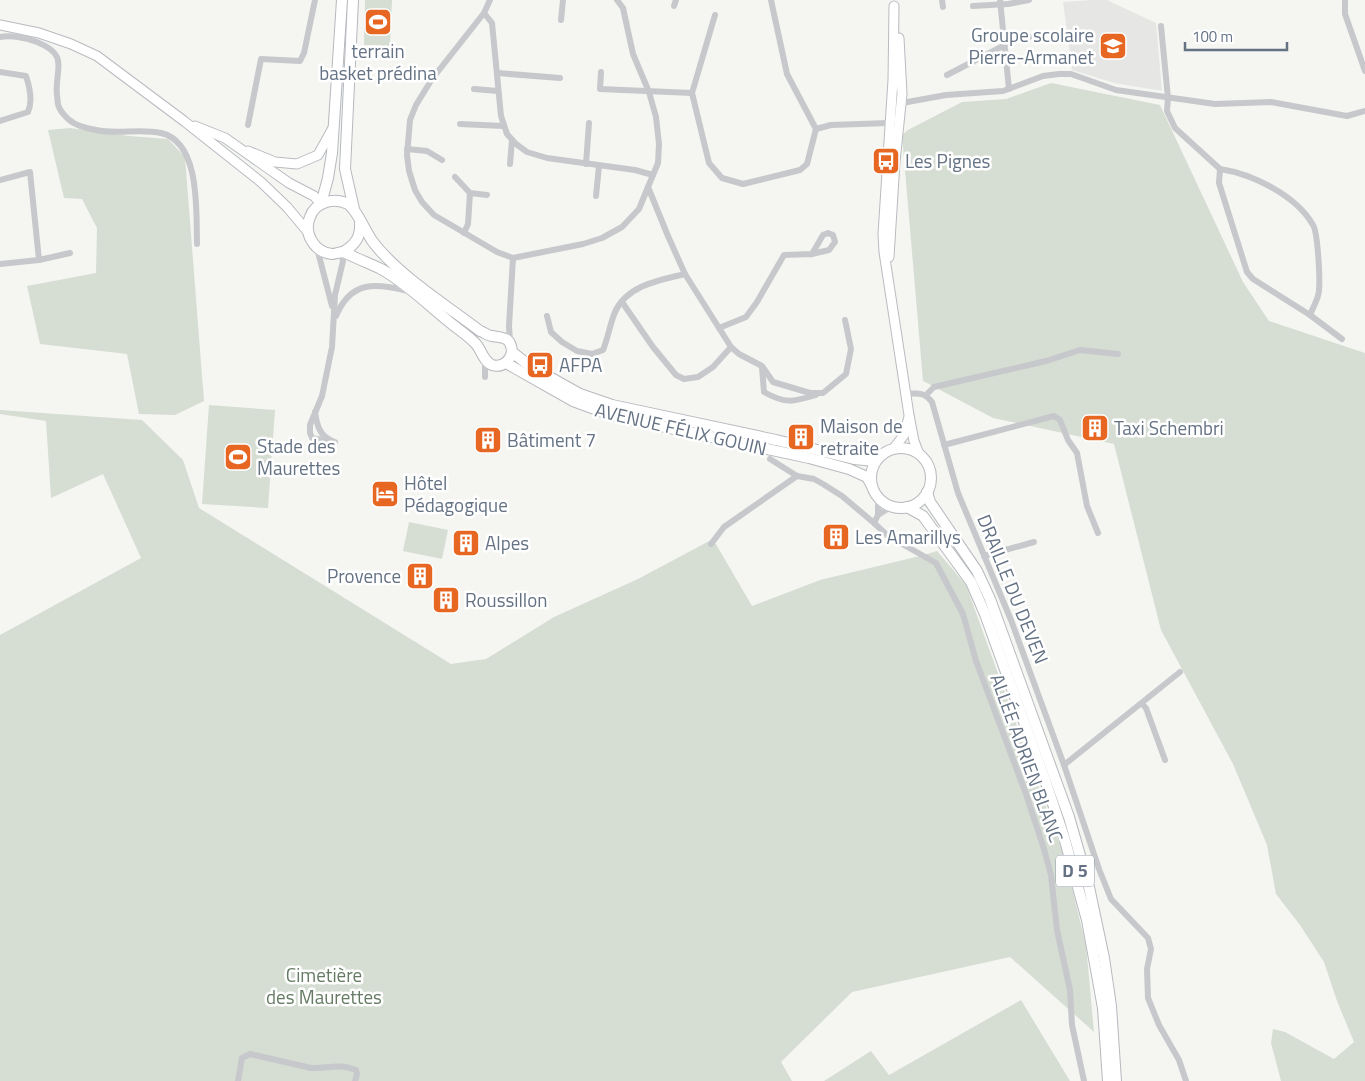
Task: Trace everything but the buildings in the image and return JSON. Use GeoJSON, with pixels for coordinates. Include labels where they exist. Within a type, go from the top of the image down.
{"type":"FeatureCollection","features":[{"type":"Feature","properties":{"kind":"main road"},"geometry":{"type":"LineString","coordinates":[[321,204],[328,178],[335,123],[342,0]]}},
{"type":"Feature","properties":{"kind":"main road","name":"AVENUE FÉLIX GOUIN"},"geometry":{"type":"LineString","coordinates":[[353,0],[345,169],[354,209],[360,223],[372,241],[392,264],[480,331],[496,336],[511,347],[530,366],[580,394],[612,405],[767,438],[854,459],[875,462]]}},
{"type":"Feature","properties":{"kind":"main road"},"geometry":{"type":"LineString","coordinates":[[889,280],[885,270],[883,234],[892,92],[894,3]]}},
{"type":"Feature","properties":{"kind":"main road"},"geometry":{"type":"LineString","coordinates":[[894,3],[899,42],[902,98],[891,219],[889,280],[914,441],[930,472],[930,486],[918,502],[907,507],[892,506],[878,498],[872,486],[871,473],[875,462],[884,453],[894,448],[904,435],[909,415]]}},
{"type":"Feature","properties":{"kind":"main road"},"geometry":{"type":"LineString","coordinates":[[0,21],[4,26],[71,44],[97,56],[261,182],[287,207],[308,232],[316,247]]}},
{"type":"Feature","properties":{"kind":"main road"},"geometry":{"type":"LineString","coordinates":[[892,92],[898,90],[902,98]]}},
{"type":"Feature","properties":{"kind":"main road"},"geometry":{"type":"LineString","coordinates":[[184,121],[225,138],[288,183],[314,196],[321,204]]}},
{"type":"Feature","properties":{"kind":"main road"},"geometry":{"type":"LineString","coordinates":[[239,147],[275,162],[298,164],[318,154],[335,123]]}},
{"type":"Feature","properties":{"kind":"main road"},"geometry":{"type":"LineString","coordinates":[[889,124],[894,128],[899,124]]}},
{"type":"Feature","properties":{"kind":"main road"},"geometry":{"type":"LineString","coordinates":[[308,232],[309,218],[321,204],[329,201],[338,201],[354,209]]}},
{"type":"Feature","properties":{"kind":"main road"},"geometry":{"type":"LineString","coordinates":[[342,252],[356,242],[361,230],[360,223]]}},
{"type":"Feature","properties":{"kind":"main road","name":"AVENUE FÉLIX GOUIN"},"geometry":{"type":"LineString","coordinates":[[316,247],[332,254],[342,252],[381,270],[412,291],[477,344],[484,356],[588,408],[614,416],[810,458],[849,469],[867,477],[872,486]]}},
{"type":"Feature","properties":{"kind":"main road"},"geometry":{"type":"LineString","coordinates":[[484,356],[484,344],[496,336]]}},
{"type":"Feature","properties":{"kind":"main road"},"geometry":{"type":"LineString","coordinates":[[501,364],[510,358],[511,347]]}},
{"type":"Feature","properties":{"kind":"main road"},"geometry":{"type":"LineString","coordinates":[[894,448],[908,448],[920,454]]}},
{"type":"Feature","properties":{"kind":"main road","name":"D 5"},"geometry":{"type":"LineString","coordinates":[[927,492],[930,502],[977,571],[990,599],[1069,817],[1089,887],[1102,950],[1111,1006],[1116,1081]]}},
{"type":"Feature","properties":{"kind":"main road","name":"D 5"},"geometry":{"type":"LineString","coordinates":[[907,507],[922,516],[971,582],[985,614],[1045,780],[1064,837],[1087,920],[1103,1008],[1108,1081]]}},
{"type":"Feature","properties":{"kind":"street"},"geometry":{"type":"LineString","coordinates":[[248,124],[261,59],[300,61],[304,53],[315,0]]}},
{"type":"Feature","properties":{"kind":"street"},"geometry":{"type":"LineString","coordinates":[[490,0],[484,13],[432,79],[416,105],[410,120],[407,149],[409,171],[415,190],[422,202],[434,215],[513,258],[583,244],[602,238],[622,227],[639,209],[658,163],[659,144],[656,116],[649,92],[633,54],[623,8],[616,0]]}},
{"type":"Feature","properties":{"kind":"street"},"geometry":{"type":"LineString","coordinates":[[561,20],[563,0]]}},
{"type":"Feature","properties":{"kind":"street"},"geometry":{"type":"LineString","coordinates":[[715,15],[692,92],[709,163],[722,178],[743,184],[800,170],[807,164],[816,129],[787,74],[771,0]]}},
{"type":"Feature","properties":{"kind":"street"},"geometry":{"type":"LineString","coordinates":[[973,6],[1029,0]]}},
{"type":"Feature","properties":{"kind":"street"},"geometry":{"type":"LineString","coordinates":[[1345,0],[1345,14],[1365,71]]}},
{"type":"Feature","properties":{"kind":"street"},"geometry":{"type":"LineString","coordinates":[[1000,2],[1009,89]]}},
{"type":"Feature","properties":{"kind":"street"},"geometry":{"type":"LineString","coordinates":[[484,13],[492,22],[503,126],[512,140],[527,152],[547,158],[635,170],[653,175]]}},
{"type":"Feature","properties":{"kind":"street"},"geometry":{"type":"LineString","coordinates":[[1161,26],[1168,98],[1167,111],[1175,128],[1220,169],[1237,172],[1269,185],[1305,213],[1314,227],[1319,291],[1310,315]]}},
{"type":"Feature","properties":{"kind":"street"},"geometry":{"type":"LineString","coordinates":[[0,37],[31,39],[50,47],[58,56],[58,107],[69,120],[80,126],[118,133],[138,131],[162,133],[178,141],[188,157],[194,182],[197,244]]}},
{"type":"Feature","properties":{"kind":"street"},"geometry":{"type":"LineString","coordinates":[[947,75],[1005,42],[1029,37]]}},
{"type":"Feature","properties":{"kind":"street"},"geometry":{"type":"LineString","coordinates":[[0,72],[26,76],[30,86],[31,105],[28,112],[0,121]]}},
{"type":"Feature","properties":{"kind":"street"},"geometry":{"type":"LineString","coordinates":[[601,72],[600,89],[692,92]]}},
{"type":"Feature","properties":{"kind":"street"},"geometry":{"type":"LineString","coordinates":[[496,73],[560,78]]}},
{"type":"Feature","properties":{"kind":"street"},"geometry":{"type":"LineString","coordinates":[[902,98],[1003,91],[1042,76],[1071,74],[1116,90],[1215,104],[1272,102],[1347,116],[1365,111]]}},
{"type":"Feature","properties":{"kind":"street"},"geometry":{"type":"LineString","coordinates":[[474,89],[498,91]]}},
{"type":"Feature","properties":{"kind":"street"},"geometry":{"type":"LineString","coordinates":[[586,164],[589,123]]}},
{"type":"Feature","properties":{"kind":"street"},"geometry":{"type":"LineString","coordinates":[[460,124],[503,126]]}},
{"type":"Feature","properties":{"kind":"street"},"geometry":{"type":"LineString","coordinates":[[816,129],[831,125],[889,124]]}},
{"type":"Feature","properties":{"kind":"street"},"geometry":{"type":"LineString","coordinates":[[510,164],[512,140]]}},
{"type":"Feature","properties":{"kind":"street"},"geometry":{"type":"LineString","coordinates":[[407,149],[427,151],[442,160]]}},
{"type":"Feature","properties":{"kind":"street"},"geometry":{"type":"LineString","coordinates":[[596,196],[599,166]]}},
{"type":"Feature","properties":{"kind":"street"},"geometry":{"type":"LineString","coordinates":[[1220,169],[1219,183],[1247,272],[1253,279],[1310,315],[1342,339]]}},
{"type":"Feature","properties":{"kind":"street"},"geometry":{"type":"LineString","coordinates":[[0,180],[30,172],[39,260]]}},
{"type":"Feature","properties":{"kind":"street"},"geometry":{"type":"LineString","coordinates":[[455,177],[470,193],[487,195]]}},
{"type":"Feature","properties":{"kind":"street"},"geometry":{"type":"LineString","coordinates":[[648,187],[685,274],[731,347],[739,354],[762,366],[774,382],[819,394]]}},
{"type":"Feature","properties":{"kind":"street"},"geometry":{"type":"LineString","coordinates":[[464,233],[468,224],[470,193]]}},
{"type":"Feature","properties":{"kind":"street"},"geometry":{"type":"LineString","coordinates":[[316,247],[334,319]]}},
{"type":"Feature","properties":{"kind":"street"},"geometry":{"type":"LineString","coordinates":[[315,412],[318,427],[322,434],[335,442],[312,438],[310,426],[315,412],[322,396],[332,347],[335,295],[343,261],[342,252]]}},
{"type":"Feature","properties":{"kind":"street"},"geometry":{"type":"LineString","coordinates":[[0,264],[39,260],[70,253]]}},
{"type":"Feature","properties":{"kind":"street"},"geometry":{"type":"LineString","coordinates":[[719,328],[746,317],[757,302],[784,255],[812,254]]}},
{"type":"Feature","properties":{"kind":"street"},"geometry":{"type":"LineString","coordinates":[[511,347],[509,326],[513,258]]}},
{"type":"Feature","properties":{"kind":"street"},"geometry":{"type":"LineString","coordinates":[[548,316],[551,332],[562,342],[577,351],[592,354],[603,350],[616,310],[635,290],[654,281],[685,274]]}},
{"type":"Feature","properties":{"kind":"street"},"geometry":{"type":"LineString","coordinates":[[334,319],[349,294],[368,286],[380,284],[412,291]]}},
{"type":"Feature","properties":{"kind":"street"},"geometry":{"type":"LineString","coordinates":[[622,302],[653,347],[676,375],[684,379],[698,377],[712,367],[731,347]]}},
{"type":"Feature","properties":{"kind":"street"},"geometry":{"type":"LineString","coordinates":[[762,366],[764,392],[778,400],[797,401],[823,394],[846,374],[851,349],[845,320]]}},
{"type":"Feature","properties":{"kind":"street"},"geometry":{"type":"LineString","coordinates":[[496,336],[509,326]]}},
{"type":"Feature","properties":{"kind":"street"},"geometry":{"type":"LineString","coordinates":[[906,394],[919,393],[926,395],[934,387],[1046,361],[1080,350],[1118,354]]}},
{"type":"Feature","properties":{"kind":"street","name":"DRAILLE DU DEVEN"},"geometry":{"type":"LineString","coordinates":[[926,395],[932,402],[958,493],[1008,612],[1064,765],[1099,869],[1112,899],[1148,938],[1151,949],[1147,969],[1148,998],[1159,1025],[1179,1060],[1186,1081]]}},
{"type":"Feature","properties":{"kind":"street"},"geometry":{"type":"LineString","coordinates":[[944,444],[1054,416],[1060,420],[1068,440],[1077,453],[1088,506],[1098,533]]}},
{"type":"Feature","properties":{"kind":"street","name":"ALLÉE ADRIEN BLANC"},"geometry":{"type":"LineString","coordinates":[[770,459],[797,476],[814,478],[842,496],[888,536],[936,563],[963,614],[976,662],[1026,794],[1049,866],[1058,930],[1070,990],[1072,1025],[1084,1081]]}},
{"type":"Feature","properties":{"kind":"street"},"geometry":{"type":"LineString","coordinates":[[711,544],[724,527],[797,476]]}},
{"type":"Feature","properties":{"kind":"street"},"geometry":{"type":"LineString","coordinates":[[874,523],[878,515],[878,498]]}},
{"type":"Feature","properties":{"kind":"street"},"geometry":{"type":"LineString","coordinates":[[878,515],[892,506]]}},
{"type":"Feature","properties":{"kind":"street"},"geometry":{"type":"LineString","coordinates":[[984,556],[1034,542]]}},
{"type":"Feature","properties":{"kind":"street"},"geometry":{"type":"LineString","coordinates":[[1064,765],[1180,672]]}},
{"type":"Feature","properties":{"kind":"street"},"geometry":{"type":"LineString","coordinates":[[1142,704],[1146,708],[1165,760]]}},
{"type":"Feature","properties":{"kind":"street"},"geometry":{"type":"LineString","coordinates":[[238,1081],[242,1058],[250,1054],[311,1068],[321,1069],[332,1066],[356,1070],[355,1081]]}},
{"type":"Feature","properties":{"kind":"shaded area","name":"Groupe scolaire Pierre-Armanet"},"geometry":{"type":"Polygon","coordinates":[[[1107,0],[1156,23],[1162,91],[1114,83],[1072,70],[1063,2],[1107,0]]]}},
{"type":"Feature","properties":{"kind":"green space","name":"terrain basket prédina"},"geometry":{"type":"Polygon","coordinates":[[[365,0],[392,0],[390,46],[364,45],[365,0]]]}},
{"type":"Feature","properties":{"kind":"green space"},"geometry":{"type":"Polygon","coordinates":[[[1051,83],[1160,105],[1243,282],[1269,321],[1365,353],[1365,1081],[1281,1081],[1271,1043],[1273,1029],[1285,1032],[1334,1059],[1354,1042],[1337,1001],[1324,962],[1300,925],[1276,894],[1267,845],[1233,764],[1161,630],[1114,444],[993,418],[923,381],[902,135],[962,102],[1006,99],[1051,83]]]}},
{"type":"Feature","properties":{"kind":"green space"},"geometry":{"type":"Polygon","coordinates":[[[70,128],[168,139],[185,157],[204,401],[175,415],[139,414],[127,354],[40,344],[27,286],[96,273],[97,228],[82,199],[64,198],[48,130],[70,128]]]}},
{"type":"Feature","properties":{"kind":"green space","name":"Stade des Maurettes"},"geometry":{"type":"Polygon","coordinates":[[[209,405],[275,410],[268,508],[202,504],[209,405]]]}},
{"type":"Feature","properties":{"kind":"green space","name":"Cimetière des Maurettes"},"geometry":{"type":"Polygon","coordinates":[[[0,410],[142,420],[183,460],[199,508],[451,664],[486,659],[554,617],[638,579],[713,539],[752,606],[820,580],[937,551],[966,585],[1064,856],[1086,945],[1094,1032],[1010,957],[852,992],[781,1062],[792,1081],[0,1081],[0,635],[141,558],[103,474],[51,498],[46,421],[0,414],[0,410]]]}},
{"type":"Feature","properties":{"kind":"green space"},"geometry":{"type":"Polygon","coordinates":[[[409,522],[448,530],[442,559],[403,551],[409,522]]]}},
{"type":"Feature","properties":{"kind":"green space"},"geometry":{"type":"Polygon","coordinates":[[[1021,1000],[1070,1081],[824,1081],[871,1051],[889,1075],[1021,1000]]]}},
{"type":"Feature","properties":{"kind":"place","name":"terrain basket prédina"},"geometry":{"type":"Point","coordinates":[378,22]}},
{"type":"Feature","properties":{"kind":"place","name":"Groupe scolaire Pierre-Armanet"},"geometry":{"type":"Point","coordinates":[1113,46]}},
{"type":"Feature","properties":{"kind":"place","name":"Les Pignes"},"geometry":{"type":"Point","coordinates":[886,161]}},
{"type":"Feature","properties":{"kind":"place","name":"AFPA"},"geometry":{"type":"Point","coordinates":[540,365]}},
{"type":"Feature","properties":{"kind":"place","name":"Taxi Schembri"},"geometry":{"type":"Point","coordinates":[1095,428]}},
{"type":"Feature","properties":{"kind":"place","name":"Maison de retraite"},"geometry":{"type":"Point","coordinates":[801,437]}},
{"type":"Feature","properties":{"kind":"place","name":"Bâtiment 7"},"geometry":{"type":"Point","coordinates":[488,440]}},
{"type":"Feature","properties":{"kind":"place","name":"Stade des Maurettes"},"geometry":{"type":"Point","coordinates":[238,457]}},
{"type":"Feature","properties":{"kind":"place","name":"Hôtel Pédagogique"},"geometry":{"type":"Point","coordinates":[385,494]}},
{"type":"Feature","properties":{"kind":"place","name":"Les Amarillys"},"geometry":{"type":"Point","coordinates":[836,537]}},
{"type":"Feature","properties":{"kind":"place","name":"Alpes"},"geometry":{"type":"Point","coordinates":[466,543]}},
{"type":"Feature","properties":{"kind":"place","name":"Provence"},"geometry":{"type":"Point","coordinates":[420,576]}},
{"type":"Feature","properties":{"kind":"place","name":"Roussillon"},"geometry":{"type":"Point","coordinates":[446,600]}}]}
